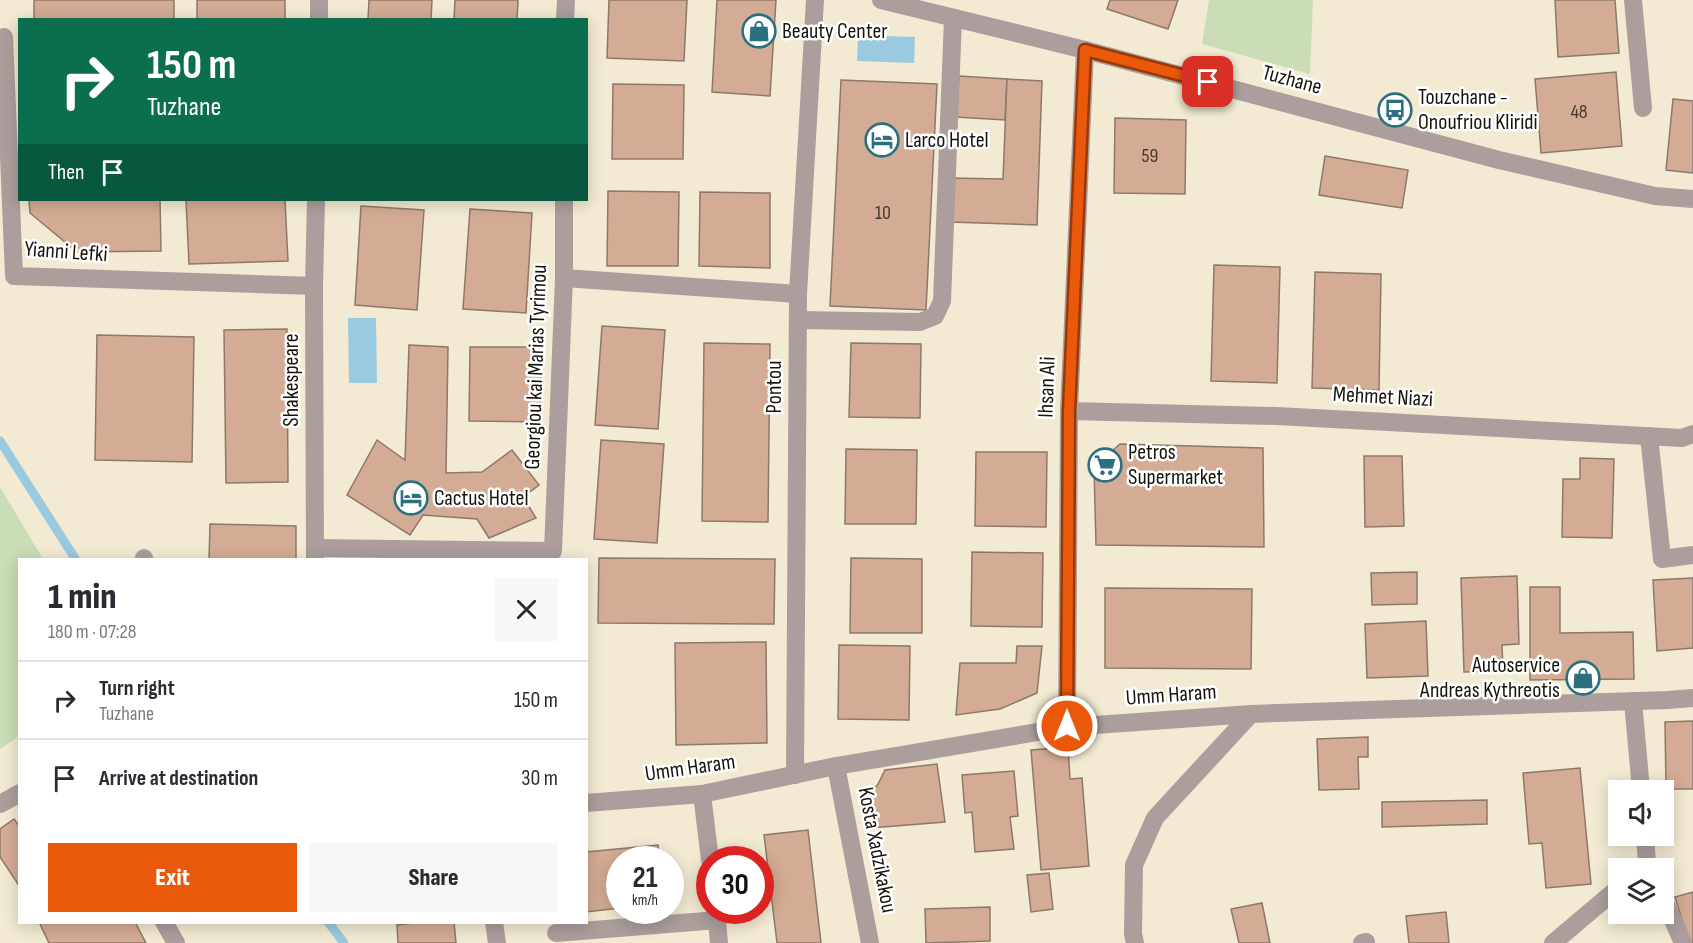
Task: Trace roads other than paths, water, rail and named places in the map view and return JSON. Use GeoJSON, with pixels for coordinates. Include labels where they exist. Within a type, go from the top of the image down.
{"type":"FeatureCollection","features":[{"type":"Feature","properties":{"kind":"street"},"geometry":{"type":"LineString","coordinates":[[319,0],[319,18]]}},
{"type":"Feature","properties":{"kind":"street"},"geometry":{"type":"LineString","coordinates":[[565,18],[566,0]]}},
{"type":"Feature","properties":{"kind":"street","name":"Pontou"},"geometry":{"type":"LineString","coordinates":[[795,775],[798,294],[815,0]]}},
{"type":"Feature","properties":{"kind":"street","name":"Tuzhane"},"geometry":{"type":"LineString","coordinates":[[881,0],[1085,50],[1499,160],[1655,196],[1693,199]]}},
{"type":"Feature","properties":{"kind":"street"},"geometry":{"type":"LineString","coordinates":[[1633,0],[1643,108]]}},
{"type":"Feature","properties":{"kind":"street"},"geometry":{"type":"LineString","coordinates":[[798,320],[920,322],[935,316],[942,301],[953,18]]}},
{"type":"Feature","properties":{"kind":"street","name":"Yianni Lefki"},"geometry":{"type":"LineString","coordinates":[[4,37],[14,276],[314,286]]}},
{"type":"Feature","properties":{"kind":"street","name":"Ihsan Ali"},"geometry":{"type":"LineString","coordinates":[[1067,726],[1069,411],[1085,50]]}},
{"type":"Feature","properties":{"kind":"street","name":"Shakespeare"},"geometry":{"type":"LineString","coordinates":[[315,554],[316,201]]}},
{"type":"Feature","properties":{"kind":"street","name":"Georgiou kai Marias Tyrimou"},"geometry":{"type":"LineString","coordinates":[[315,554],[553,551],[564,278],[564,201]]}},
{"type":"Feature","properties":{"kind":"street"},"geometry":{"type":"LineString","coordinates":[[564,278],[798,294]]}},
{"type":"Feature","properties":{"kind":"street","name":"Mehmet Niazi"},"geometry":{"type":"LineString","coordinates":[[1069,411],[1277,416],[1682,438],[1693,434]]}},
{"type":"Feature","properties":{"kind":"street"},"geometry":{"type":"LineString","coordinates":[[1649,436],[1662,559],[1693,555]]}},
{"type":"Feature","properties":{"kind":"street","name":"Umm Haram"},"geometry":{"type":"LineString","coordinates":[[588,803],[702,794],[836,766],[1067,726],[1251,714],[1693,698]]}},
{"type":"Feature","properties":{"kind":"street"},"geometry":{"type":"LineString","coordinates":[[1633,701],[1640,780]]}},
{"type":"Feature","properties":{"kind":"street"},"geometry":{"type":"LineString","coordinates":[[1135,943],[1132,934],[1134,865],[1155,818],[1251,714]]}},
{"type":"Feature","properties":{"kind":"street","name":"Kosta Xadzikakou"},"geometry":{"type":"LineString","coordinates":[[836,766],[870,943]]}},
{"type":"Feature","properties":{"kind":"street"},"geometry":{"type":"LineString","coordinates":[[0,804],[18,794]]}},
{"type":"Feature","properties":{"kind":"street"},"geometry":{"type":"LineString","coordinates":[[702,794],[708,846]]}},
{"type":"Feature","properties":{"kind":"street"},"geometry":{"type":"LineString","coordinates":[[1553,943],[1608,896]]}},
{"type":"Feature","properties":{"kind":"street"},"geometry":{"type":"LineString","coordinates":[[556,933],[696,918]]}},
{"type":"Feature","properties":{"kind":"street"},"geometry":{"type":"LineString","coordinates":[[1674,923],[1683,943]]}},
{"type":"Feature","properties":{"kind":"street"},"geometry":{"type":"LineString","coordinates":[[165,924],[176,943]]}},
{"type":"Feature","properties":{"kind":"street"},"geometry":{"type":"LineString","coordinates":[[494,924],[496,943]]}},
{"type":"Feature","properties":{"kind":"street"},"geometry":{"type":"LineString","coordinates":[[718,924],[719,943]]}},
{"type":"Feature","properties":{"kind":"water"},"geometry":{"type":"Polygon","coordinates":[[[858,35],[915,37],[914,63],[857,61],[858,35]]]}},
{"type":"Feature","properties":{"kind":"water"},"geometry":{"type":"Polygon","coordinates":[[[348,318],[376,318],[377,383],[349,383],[348,318]]]}},
{"type":"Feature","properties":{"kind":"waterway"},"geometry":{"type":"LineString","coordinates":[[0,441],[75,558]]}},
{"type":"Feature","properties":{"kind":"waterway"},"geometry":{"type":"LineString","coordinates":[[330,924],[344,943]]}},
{"type":"Feature","properties":{"kind":"place","name":"Beauty Center"},"geometry":{"type":"Point","coordinates":[759,31]}},
{"type":"Feature","properties":{"kind":"place","name":"Touzchane - Onoufriou Kliridi"},"geometry":{"type":"Point","coordinates":[1395,110]}},
{"type":"Feature","properties":{"kind":"place","name":"Larco Hotel"},"geometry":{"type":"Point","coordinates":[882,140]}},
{"type":"Feature","properties":{"kind":"place","name":"Petros Supermarket"},"geometry":{"type":"Point","coordinates":[1105,465]}},
{"type":"Feature","properties":{"kind":"place","name":"Cactus Hotel"},"geometry":{"type":"Point","coordinates":[411,498]}},
{"type":"Feature","properties":{"kind":"place","name":"Autoservice Andreas Kythreotis"},"geometry":{"type":"Point","coordinates":[1583,678]}}]}
